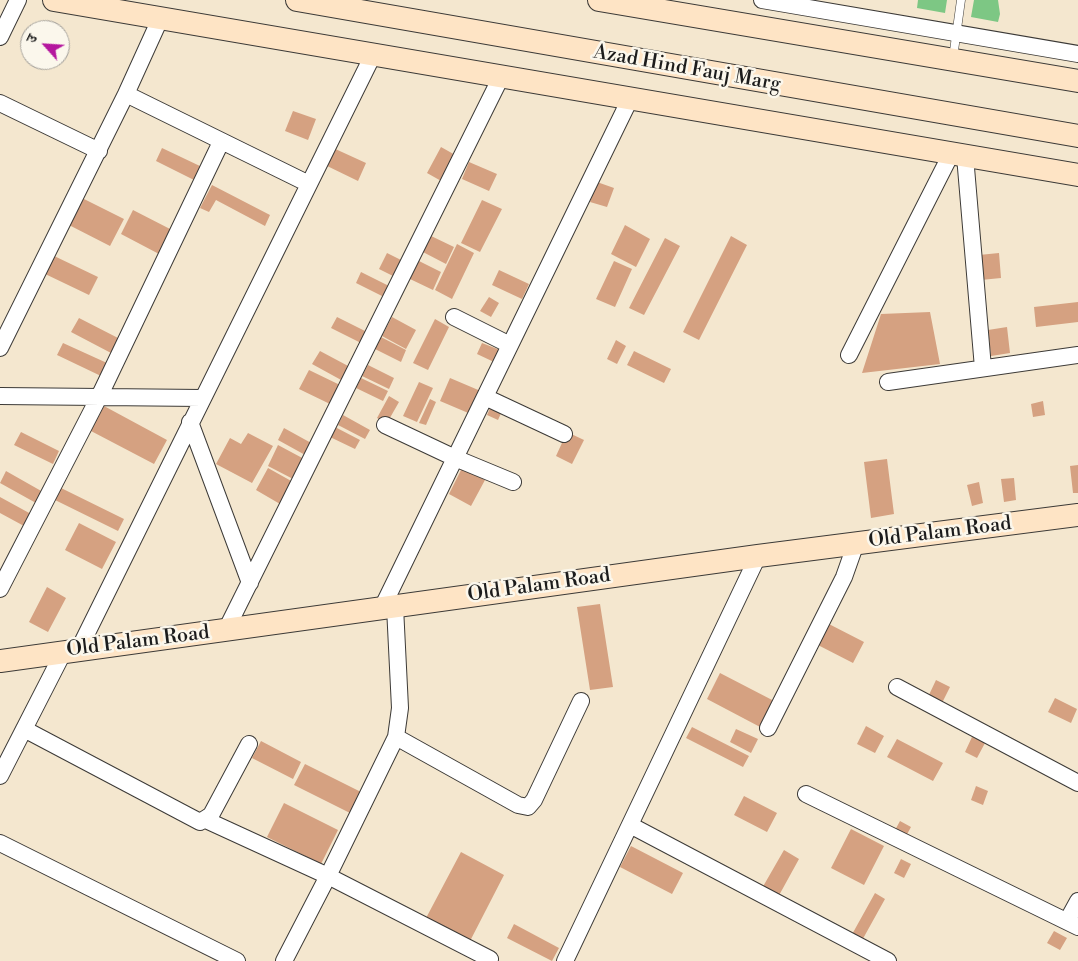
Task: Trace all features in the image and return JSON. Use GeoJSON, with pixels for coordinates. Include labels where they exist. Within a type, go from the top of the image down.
{"type":"FeatureCollection","features":[{"type":"Feature","properties":{"kind":"street"},"geometry":{"type":"LineString","coordinates":[[0,37],[18,0]]}},
{"type":"Feature","properties":{"kind":"street"},"geometry":{"type":"LineString","coordinates":[[54,0],[1078,176]]}},
{"type":"Feature","properties":{"kind":"street","name":"Azad Hind Fauj Marg"},"geometry":{"type":"LineString","coordinates":[[297,0],[1078,136]]}},
{"type":"Feature","properties":{"kind":"street"},"geometry":{"type":"LineString","coordinates":[[599,0],[1078,81]]}},
{"type":"Feature","properties":{"kind":"street"},"geometry":{"type":"LineString","coordinates":[[762,0],[1078,54]]}},
{"type":"Feature","properties":{"kind":"street"},"geometry":{"type":"LineString","coordinates":[[0,348],[99,151],[161,17]]}},
{"type":"Feature","properties":{"kind":"street"},"geometry":{"type":"LineString","coordinates":[[0,776],[24,729],[71,650],[190,422],[373,55]]}},
{"type":"Feature","properties":{"kind":"street"},"geometry":{"type":"LineString","coordinates":[[226,630],[501,77]]}},
{"type":"Feature","properties":{"kind":"street"},"geometry":{"type":"LineString","coordinates":[[126,94],[309,184]]}},
{"type":"Feature","properties":{"kind":"street"},"geometry":{"type":"LineString","coordinates":[[284,961],[396,737],[400,708],[388,607],[455,458],[630,99]]}},
{"type":"Feature","properties":{"kind":"street"},"geometry":{"type":"LineString","coordinates":[[0,103],[99,151]]}},
{"type":"Feature","properties":{"kind":"street"},"geometry":{"type":"LineString","coordinates":[[0,589],[99,397],[221,142]]}},
{"type":"Feature","properties":{"kind":"street"},"geometry":{"type":"LineString","coordinates":[[849,355],[958,155]]}},
{"type":"Feature","properties":{"kind":"street"},"geometry":{"type":"LineString","coordinates":[[958,155],[984,368]]}},
{"type":"Feature","properties":{"kind":"street"},"geometry":{"type":"LineString","coordinates":[[454,317],[510,345]]}},
{"type":"Feature","properties":{"kind":"street"},"geometry":{"type":"LineString","coordinates":[[888,382],[1078,355]]}},
{"type":"Feature","properties":{"kind":"street"},"geometry":{"type":"LineString","coordinates":[[0,396],[202,398]]}},
{"type":"Feature","properties":{"kind":"street"},"geometry":{"type":"LineString","coordinates":[[485,396],[564,434]]}},
{"type":"Feature","properties":{"kind":"street"},"geometry":{"type":"LineString","coordinates":[[190,422],[250,583]]}},
{"type":"Feature","properties":{"kind":"street"},"geometry":{"type":"LineString","coordinates":[[385,425],[455,458],[513,482]]}},
{"type":"Feature","properties":{"kind":"street","name":"Old Palam Road"},"geometry":{"type":"LineString","coordinates":[[0,660],[758,556],[1078,515]]}},
{"type":"Feature","properties":{"kind":"street"},"geometry":{"type":"LineString","coordinates":[[768,728],[844,577],[856,543]]}},
{"type":"Feature","properties":{"kind":"street"},"geometry":{"type":"LineString","coordinates":[[571,959],[630,825],[758,556]]}},
{"type":"Feature","properties":{"kind":"street"},"geometry":{"type":"LineString","coordinates":[[897,687],[1078,783]]}},
{"type":"Feature","properties":{"kind":"street"},"geometry":{"type":"LineString","coordinates":[[396,737],[518,805],[528,807],[534,800],[582,701]]}},
{"type":"Feature","properties":{"kind":"street"},"geometry":{"type":"LineString","coordinates":[[24,729],[195,820],[206,820],[328,876],[490,959]]}},
{"type":"Feature","properties":{"kind":"street"},"geometry":{"type":"LineString","coordinates":[[206,820],[211,816],[249,744]]}},
{"type":"Feature","properties":{"kind":"street"},"geometry":{"type":"LineString","coordinates":[[806,794],[1073,924],[1078,901]]}},
{"type":"Feature","properties":{"kind":"street"},"geometry":{"type":"LineString","coordinates":[[630,825],[888,961]]}},
{"type":"Feature","properties":{"kind":"street"},"geometry":{"type":"LineString","coordinates":[[0,843],[237,961]]}},
{"type":"Feature","properties":{"kind":"lane"},"geometry":{"type":"LineString","coordinates":[[953,60],[961,0]]}},
{"type":"Feature","properties":{"kind":"green space"},"geometry":{"type":"Polygon","coordinates":[[[918,0],[947,0],[945,13],[917,8],[918,0]]]}},
{"type":"Feature","properties":{"kind":"green space"},"geometry":{"type":"Polygon","coordinates":[[[974,0],[998,0],[1000,14],[998,22],[971,17],[974,0]]]}},
{"type":"Feature","properties":{"kind":"building"},"geometry":{"type":"Polygon","coordinates":[[[293,111],[316,119],[308,140],[285,131],[293,111]]]}},
{"type":"Feature","properties":{"kind":"building"},"geometry":{"type":"Polygon","coordinates":[[[331,147],[366,163],[358,181],[323,164],[331,147]]]}},
{"type":"Feature","properties":{"kind":"building"},"geometry":{"type":"Polygon","coordinates":[[[441,147],[457,156],[443,182],[427,173],[441,147]]]}},
{"type":"Feature","properties":{"kind":"building"},"geometry":{"type":"Polygon","coordinates":[[[162,148],[202,167],[196,181],[156,161],[162,148]]]}},
{"type":"Feature","properties":{"kind":"building"},"geometry":{"type":"Polygon","coordinates":[[[469,162],[497,174],[489,191],[462,179],[469,162]]]}},
{"type":"Feature","properties":{"kind":"building"},"geometry":{"type":"Polygon","coordinates":[[[597,182],[614,188],[607,207],[590,202],[597,182]]]}},
{"type":"Feature","properties":{"kind":"building"},"geometry":{"type":"Polygon","coordinates":[[[212,185],[270,215],[265,226],[216,200],[209,212],[200,208],[212,185]]]}},
{"type":"Feature","properties":{"kind":"building"},"geometry":{"type":"Polygon","coordinates":[[[80,197],[124,219],[110,246],[67,224],[80,197]]]}},
{"type":"Feature","properties":{"kind":"building"},"geometry":{"type":"Polygon","coordinates":[[[482,200],[502,209],[480,252],[461,243],[482,200]]]}},
{"type":"Feature","properties":{"kind":"building"},"geometry":{"type":"Polygon","coordinates":[[[133,210],[172,230],[159,254],[121,234],[133,210]]]}},
{"type":"Feature","properties":{"kind":"building"},"geometry":{"type":"Polygon","coordinates":[[[625,225],[650,239],[636,267],[611,254],[625,225]]]}},
{"type":"Feature","properties":{"kind":"building"},"geometry":{"type":"Polygon","coordinates":[[[429,235],[454,247],[446,264],[421,251],[429,235]]]}},
{"type":"Feature","properties":{"kind":"building"},"geometry":{"type":"Polygon","coordinates":[[[731,236],[747,245],[699,340],[683,332],[731,236]]]}},
{"type":"Feature","properties":{"kind":"building"},"geometry":{"type":"Polygon","coordinates":[[[665,238],[680,246],[644,315],[629,308],[665,238]]]}},
{"type":"Feature","properties":{"kind":"building"},"geometry":{"type":"Polygon","coordinates":[[[457,244],[474,253],[452,299],[435,290],[457,244]]]}},
{"type":"Feature","properties":{"kind":"building"},"geometry":{"type":"Polygon","coordinates":[[[387,253],[403,261],[395,277],[379,269],[387,253]]]}},
{"type":"Feature","properties":{"kind":"building"},"geometry":{"type":"Polygon","coordinates":[[[999,253],[1001,278],[981,280],[979,255],[999,253]]]}},
{"type":"Feature","properties":{"kind":"building"},"geometry":{"type":"Polygon","coordinates":[[[50,254],[98,277],[89,295],[41,272],[50,254]]]}},
{"type":"Feature","properties":{"kind":"building"},"geometry":{"type":"Polygon","coordinates":[[[419,261],[441,272],[433,290],[410,279],[419,261]]]}},
{"type":"Feature","properties":{"kind":"building"},"geometry":{"type":"Polygon","coordinates":[[[614,261],[632,269],[615,307],[596,299],[614,261]]]}},
{"type":"Feature","properties":{"kind":"building"},"geometry":{"type":"Polygon","coordinates":[[[499,270],[529,284],[522,299],[492,285],[499,270]]]}},
{"type":"Feature","properties":{"kind":"building"},"geometry":{"type":"Polygon","coordinates":[[[361,272],[391,287],[386,298],[356,283],[361,272]]]}},
{"type":"Feature","properties":{"kind":"building"},"geometry":{"type":"Polygon","coordinates":[[[489,297],[499,303],[491,317],[480,311],[489,297]]]}},
{"type":"Feature","properties":{"kind":"building"},"geometry":{"type":"Polygon","coordinates":[[[1078,302],[1078,322],[1036,327],[1034,307],[1078,302]]]}},
{"type":"Feature","properties":{"kind":"building"},"geometry":{"type":"Polygon","coordinates":[[[930,312],[940,364],[862,373],[881,314],[930,312]]]}},
{"type":"Feature","properties":{"kind":"building"},"geometry":{"type":"Polygon","coordinates":[[[337,317],[367,332],[361,343],[331,328],[337,317]]]}},
{"type":"Feature","properties":{"kind":"building"},"geometry":{"type":"Polygon","coordinates":[[[392,317],[416,330],[406,349],[382,336],[392,317]]]}},
{"type":"Feature","properties":{"kind":"building"},"geometry":{"type":"Polygon","coordinates":[[[79,318],[118,338],[111,353],[71,332],[79,318]]]}},
{"type":"Feature","properties":{"kind":"building"},"geometry":{"type":"Polygon","coordinates":[[[435,319],[449,327],[428,370],[413,363],[435,319]]]}},
{"type":"Feature","properties":{"kind":"building"},"geometry":{"type":"Polygon","coordinates":[[[1007,327],[1010,353],[991,356],[988,330],[1007,327]]]}},
{"type":"Feature","properties":{"kind":"building"},"geometry":{"type":"Polygon","coordinates":[[[379,336],[406,350],[401,362],[373,348],[379,336]]]}},
{"type":"Feature","properties":{"kind":"building"},"geometry":{"type":"Polygon","coordinates":[[[616,340],[626,346],[617,364],[607,359],[616,340]]]}},
{"type":"Feature","properties":{"kind":"building"},"geometry":{"type":"Polygon","coordinates":[[[63,343],[107,363],[101,376],[57,355],[63,343]]]}},
{"type":"Feature","properties":{"kind":"building"},"geometry":{"type":"Polygon","coordinates":[[[482,343],[500,350],[494,362],[477,354],[482,343]]]}},
{"type":"Feature","properties":{"kind":"building"},"geometry":{"type":"Polygon","coordinates":[[[320,351],[350,367],[343,381],[312,364],[320,351]]]}},
{"type":"Feature","properties":{"kind":"building"},"geometry":{"type":"Polygon","coordinates":[[[634,351],[671,369],[664,383],[627,365],[634,351]]]}},
{"type":"Feature","properties":{"kind":"building"},"geometry":{"type":"Polygon","coordinates":[[[368,365],[394,378],[389,389],[362,376],[368,365]]]}},
{"type":"Feature","properties":{"kind":"building"},"geometry":{"type":"Polygon","coordinates":[[[309,370],[340,385],[330,404],[299,389],[309,370]]]}},
{"type":"Feature","properties":{"kind":"building"},"geometry":{"type":"Polygon","coordinates":[[[361,378],[388,391],[383,401],[356,388],[361,378]]]}},
{"type":"Feature","properties":{"kind":"building"},"geometry":{"type":"Polygon","coordinates":[[[450,378],[483,392],[473,415],[440,401],[450,378]]]}},
{"type":"Feature","properties":{"kind":"building"},"geometry":{"type":"Polygon","coordinates":[[[419,382],[433,388],[417,422],[403,416],[419,382]]]}},
{"type":"Feature","properties":{"kind":"building"},"geometry":{"type":"Polygon","coordinates":[[[389,396],[399,402],[387,423],[377,418],[389,396]]]}},
{"type":"Feature","properties":{"kind":"building"},"geometry":{"type":"Polygon","coordinates":[[[430,399],[436,402],[426,425],[419,423],[430,399]]]}},
{"type":"Feature","properties":{"kind":"building"},"geometry":{"type":"Polygon","coordinates":[[[1043,401],[1045,415],[1033,417],[1031,404],[1043,401]]]}},
{"type":"Feature","properties":{"kind":"building"},"geometry":{"type":"Polygon","coordinates":[[[104,406],[167,440],[154,464],[91,431],[104,406]]]}},
{"type":"Feature","properties":{"kind":"building"},"geometry":{"type":"Polygon","coordinates":[[[491,406],[502,411],[498,420],[487,415],[491,406]]]}},
{"type":"Feature","properties":{"kind":"building"},"geometry":{"type":"Polygon","coordinates":[[[343,415],[370,430],[365,439],[338,425],[343,415]]]}},
{"type":"Feature","properties":{"kind":"building"},"geometry":{"type":"Polygon","coordinates":[[[335,427],[360,440],[355,449],[330,437],[335,427]]]}},
{"type":"Feature","properties":{"kind":"building"},"geometry":{"type":"Polygon","coordinates":[[[284,428],[313,444],[307,456],[278,440],[284,428]]]}},
{"type":"Feature","properties":{"kind":"building"},"geometry":{"type":"Polygon","coordinates":[[[21,432],[59,451],[53,464],[14,445],[21,432]]]}},
{"type":"Feature","properties":{"kind":"building"},"geometry":{"type":"Polygon","coordinates":[[[567,432],[584,440],[572,464],[556,456],[567,432]]]}},
{"type":"Feature","properties":{"kind":"building"},"geometry":{"type":"Polygon","coordinates":[[[248,433],[273,446],[252,483],[216,464],[230,438],[241,444],[248,433]]]}},
{"type":"Feature","properties":{"kind":"building"},"geometry":{"type":"Polygon","coordinates":[[[278,445],[306,460],[295,480],[268,466],[278,445]]]}},
{"type":"Feature","properties":{"kind":"building"},"geometry":{"type":"Polygon","coordinates":[[[887,459],[894,514],[871,518],[864,462],[887,459]]]}},
{"type":"Feature","properties":{"kind":"building"},"geometry":{"type":"Polygon","coordinates":[[[1078,465],[1078,493],[1073,493],[1070,466],[1078,465]]]}},
{"type":"Feature","properties":{"kind":"building"},"geometry":{"type":"Polygon","coordinates":[[[268,468],[293,482],[280,504],[256,490],[268,468]]]}},
{"type":"Feature","properties":{"kind":"building"},"geometry":{"type":"Polygon","coordinates":[[[462,468],[485,480],[471,506],[449,494],[462,468]]]}},
{"type":"Feature","properties":{"kind":"building"},"geometry":{"type":"Polygon","coordinates":[[[6,471],[43,492],[36,503],[0,483],[6,471]]]}},
{"type":"Feature","properties":{"kind":"building"},"geometry":{"type":"Polygon","coordinates":[[[1014,478],[1016,500],[1004,502],[1001,479],[1014,478]]]}},
{"type":"Feature","properties":{"kind":"building"},"geometry":{"type":"Polygon","coordinates":[[[979,482],[983,503],[972,506],[967,485],[979,482]]]}},
{"type":"Feature","properties":{"kind":"building"},"geometry":{"type":"Polygon","coordinates":[[[59,487],[124,519],[118,531],[53,499],[59,487]]]}},
{"type":"Feature","properties":{"kind":"building"},"geometry":{"type":"Polygon","coordinates":[[[0,497],[31,514],[24,526],[0,513],[0,497]]]}},
{"type":"Feature","properties":{"kind":"building"},"geometry":{"type":"Polygon","coordinates":[[[79,523],[116,542],[102,569],[65,550],[79,523]]]}},
{"type":"Feature","properties":{"kind":"building"},"geometry":{"type":"Polygon","coordinates":[[[47,587],[66,598],[48,632],[29,622],[47,587]]]}},
{"type":"Feature","properties":{"kind":"building"},"geometry":{"type":"Polygon","coordinates":[[[600,604],[613,687],[590,690],[577,607],[600,604]]]}},
{"type":"Feature","properties":{"kind":"building"},"geometry":{"type":"Polygon","coordinates":[[[825,622],[864,642],[853,663],[814,643],[825,622]]]}},
{"type":"Feature","properties":{"kind":"building"},"geometry":{"type":"Polygon","coordinates":[[[720,673],[776,702],[762,728],[707,699],[720,673]]]}},
{"type":"Feature","properties":{"kind":"building"},"geometry":{"type":"Polygon","coordinates":[[[936,680],[950,687],[942,703],[928,697],[936,680]]]}},
{"type":"Feature","properties":{"kind":"building"},"geometry":{"type":"Polygon","coordinates":[[[1055,698],[1077,709],[1071,723],[1048,712],[1055,698]]]}},
{"type":"Feature","properties":{"kind":"building"},"geometry":{"type":"Polygon","coordinates":[[[866,726],[884,736],[875,753],[857,744],[866,726]]]}},
{"type":"Feature","properties":{"kind":"building"},"geometry":{"type":"Polygon","coordinates":[[[692,727],[749,756],[743,767],[686,738],[692,727]]]}},
{"type":"Feature","properties":{"kind":"building"},"geometry":{"type":"Polygon","coordinates":[[[736,729],[758,739],[751,753],[730,742],[736,729]]]}},
{"type":"Feature","properties":{"kind":"building"},"geometry":{"type":"Polygon","coordinates":[[[972,737],[985,743],[977,758],[965,752],[972,737]]]}},
{"type":"Feature","properties":{"kind":"building"},"geometry":{"type":"Polygon","coordinates":[[[897,739],[943,763],[933,781],[887,757],[897,739]]]}},
{"type":"Feature","properties":{"kind":"building"},"geometry":{"type":"Polygon","coordinates":[[[261,741],[301,762],[293,779],[252,758],[261,741]]]}},
{"type":"Feature","properties":{"kind":"building"},"geometry":{"type":"Polygon","coordinates":[[[305,764],[361,792],[350,813],[294,785],[305,764]]]}},
{"type":"Feature","properties":{"kind":"building"},"geometry":{"type":"Polygon","coordinates":[[[976,786],[988,791],[983,805],[971,800],[976,786]]]}},
{"type":"Feature","properties":{"kind":"building"},"geometry":{"type":"Polygon","coordinates":[[[744,796],[777,813],[767,832],[734,815],[744,796]]]}},
{"type":"Feature","properties":{"kind":"building"},"geometry":{"type":"Polygon","coordinates":[[[284,803],[338,830],[321,864],[267,837],[284,803]]]}},
{"type":"Feature","properties":{"kind":"building"},"geometry":{"type":"Polygon","coordinates":[[[900,821],[911,827],[905,838],[894,832],[900,821]]]}},
{"type":"Feature","properties":{"kind":"building"},"geometry":{"type":"Polygon","coordinates":[[[851,829],[884,846],[864,885],[831,868],[851,829]]]}},
{"type":"Feature","properties":{"kind":"building"},"geometry":{"type":"Polygon","coordinates":[[[631,846],[683,873],[672,894],[620,867],[631,846]]]}},
{"type":"Feature","properties":{"kind":"building"},"geometry":{"type":"Polygon","coordinates":[[[784,850],[799,859],[777,899],[761,890],[784,850]]]}},
{"type":"Feature","properties":{"kind":"building"},"geometry":{"type":"Polygon","coordinates":[[[461,852],[504,875],[469,943],[425,920],[461,852]]]}},
{"type":"Feature","properties":{"kind":"building"},"geometry":{"type":"Polygon","coordinates":[[[901,859],[911,864],[904,878],[894,873],[901,859]]]}},
{"type":"Feature","properties":{"kind":"building"},"geometry":{"type":"Polygon","coordinates":[[[875,893],[885,899],[860,944],[850,938],[875,893]]]}},
{"type":"Feature","properties":{"kind":"building"},"geometry":{"type":"Polygon","coordinates":[[[514,924],[559,948],[552,961],[507,938],[514,924]]]}},
{"type":"Feature","properties":{"kind":"building"},"geometry":{"type":"Polygon","coordinates":[[[1054,931],[1067,938],[1060,950],[1047,943],[1054,931]]]}}]}
